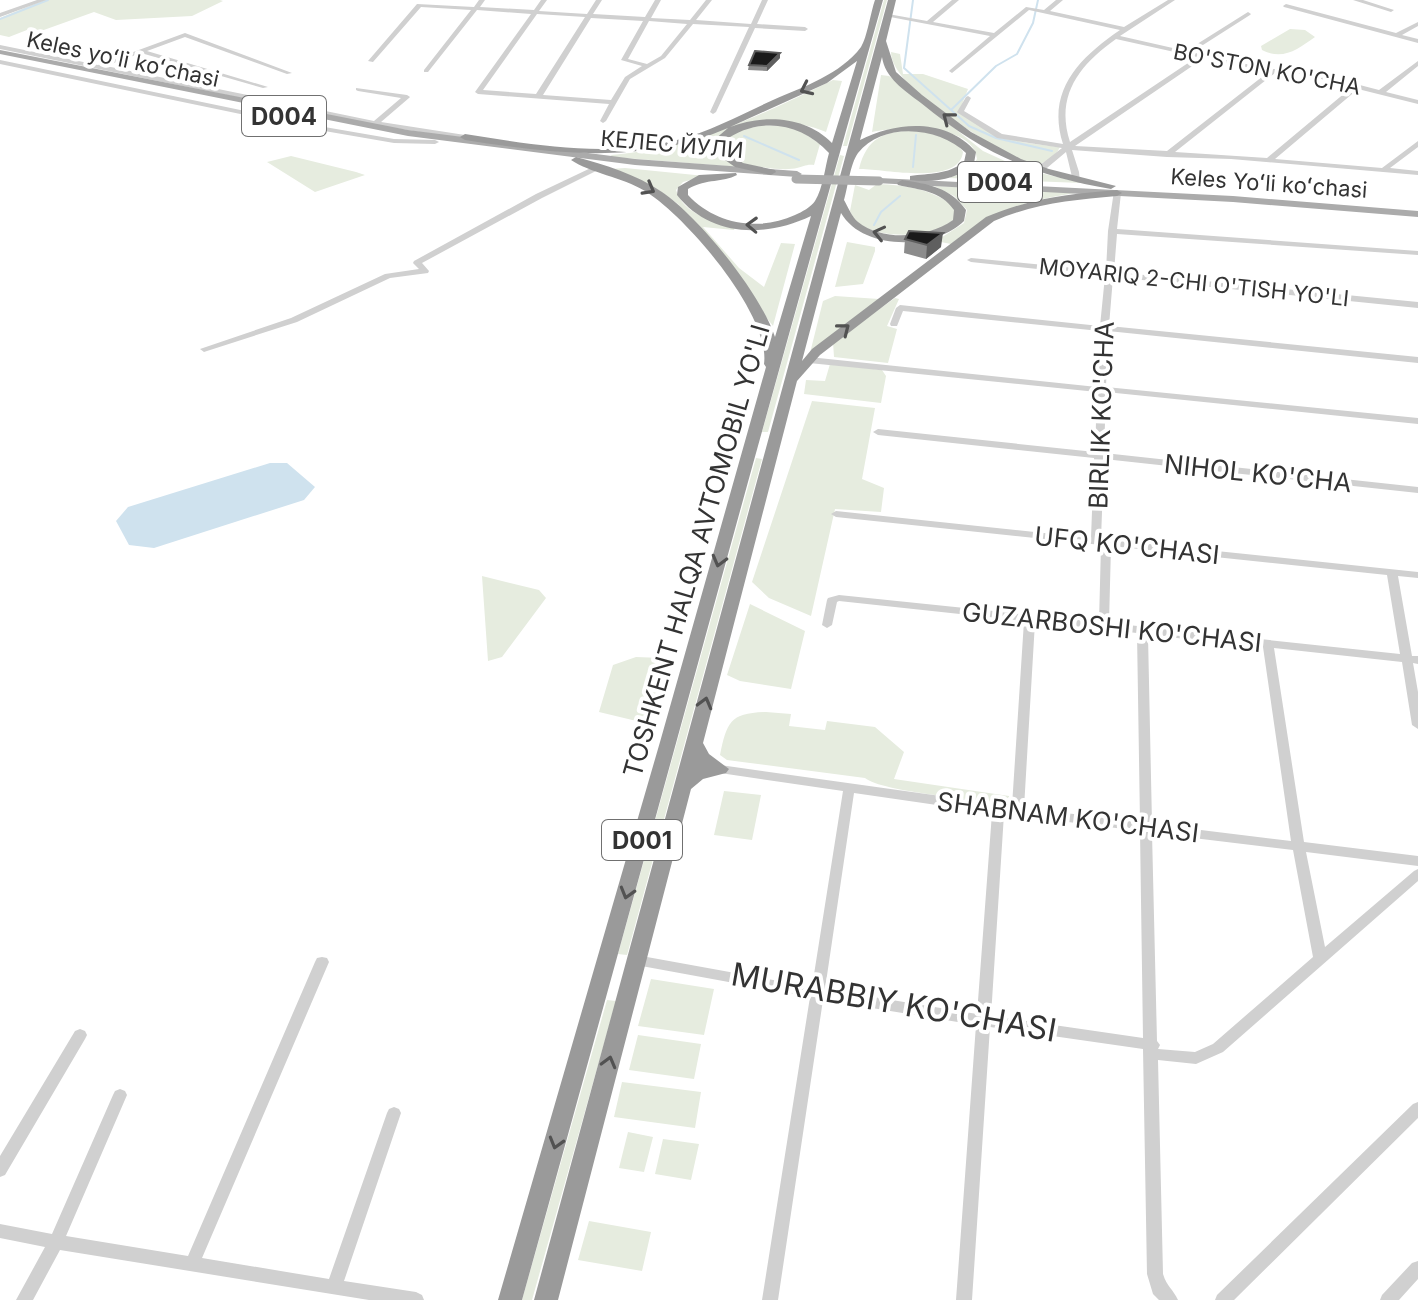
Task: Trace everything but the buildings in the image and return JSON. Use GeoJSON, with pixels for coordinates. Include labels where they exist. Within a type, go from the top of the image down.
{"type":"FeatureCollection","features":[{"type":"Feature","properties":{"kind":"highway","name":"TOSHKENT HALQA AVTOMOBIL YO'LI"},"geometry":{"type":"LineString","coordinates":[[510,1300],[605,972],[749,447],[879,0]]}},
{"type":"Feature","properties":{"kind":"highway","name":"TOSHKENT HALQA AVTOMOBIL YO'LI"},"geometry":{"type":"LineString","coordinates":[[546,1300],[892,0]]}},
{"type":"Feature","properties":{"kind":"highway"},"geometry":{"type":"LineString","coordinates":[[881,41],[887,51],[887,66],[899,80],[980,143],[1038,171],[1119,190]]}},
{"type":"Feature","properties":{"kind":"highway"},"geometry":{"type":"LineString","coordinates":[[465,137],[591,152],[617,152],[676,143],[713,131],[821,82],[849,64],[867,42]]}},
{"type":"Feature","properties":{"kind":"highway"},"geometry":{"type":"LineString","coordinates":[[771,172],[729,160],[719,151],[719,140],[729,132],[748,125],[785,124],[819,134],[835,153]]}},
{"type":"Feature","properties":{"kind":"highway"},"geometry":{"type":"LineString","coordinates":[[851,154],[860,143],[876,135],[909,129],[948,136],[965,144],[971,152],[969,163],[960,171],[908,180]]}},
{"type":"Feature","properties":{"kind":"highway"},"geometry":{"type":"LineString","coordinates":[[572,158],[641,185],[668,201],[732,276],[766,331],[771,345],[769,378]]}},
{"type":"Feature","properties":{"kind":"highway"},"geometry":{"type":"LineString","coordinates":[[732,175],[692,180],[683,187],[682,195],[705,215],[726,223],[750,226],[793,222],[811,213],[822,201]]}},
{"type":"Feature","properties":{"kind":"highway"},"geometry":{"type":"LineString","coordinates":[[839,201],[852,223],[884,235],[931,235],[946,231],[958,221],[960,210],[953,199],[908,180]]}},
{"type":"Feature","properties":{"kind":"highway"},"geometry":{"type":"LineString","coordinates":[[790,385],[826,343],[990,219],[1016,208],[1055,198],[1119,190]]}},
{"type":"Feature","properties":{"kind":"highway"},"geometry":{"type":"LineString","coordinates":[[749,447],[773,449]]}},
{"type":"Feature","properties":{"kind":"highway"},"geometry":{"type":"LineString","coordinates":[[694,742],[702,758],[720,769]]}},
{"type":"Feature","properties":{"kind":"highway"},"geometry":{"type":"LineString","coordinates":[[683,786],[698,774],[720,769]]}},
{"type":"Feature","properties":{"kind":"highway"},"geometry":{"type":"LineString","coordinates":[[605,972],[634,968]]}},
{"type":"Feature","properties":{"kind":"main road","name":"Keles yoʻli koʻchasi"},"geometry":{"type":"LineString","coordinates":[[1,58],[66,66],[341,122],[572,158]]}},
{"type":"Feature","properties":{"kind":"main road","name":"Keles yoʻli koʻchasi"},"geometry":{"type":"LineString","coordinates":[[1,58],[154,91],[435,142],[572,158]]}},
{"type":"Feature","properties":{"kind":"main road"},"geometry":{"type":"LineString","coordinates":[[55,59],[66,66]]}},
{"type":"Feature","properties":{"kind":"main road"},"geometry":{"type":"LineString","coordinates":[[465,137],[478,144]]}},
{"type":"Feature","properties":{"kind":"main road","name":"КЕЛЕС ЙУЛИ"},"geometry":{"type":"LineString","coordinates":[[572,158],[771,172]]}},
{"type":"Feature","properties":{"kind":"main road","name":"КЕЛЕС ЙУЛИ"},"geometry":{"type":"LineString","coordinates":[[572,158],[732,175]]}},
{"type":"Feature","properties":{"kind":"main road","name":"D004"},"geometry":{"type":"LineString","coordinates":[[771,172],[797,176]]}},
{"type":"Feature","properties":{"kind":"main road","name":"D004"},"geometry":{"type":"LineString","coordinates":[[732,175],[1119,190]]}},
{"type":"Feature","properties":{"kind":"main road","name":"Keles Yoʻli koʻchasi"},"geometry":{"type":"LineString","coordinates":[[1119,190],[1404,213],[1417,210]]}},
{"type":"Feature","properties":{"kind":"main road","name":"Keles Yoʻli koʻchasi"},"geometry":{"type":"LineString","coordinates":[[1119,190],[1275,194],[1417,210]]}},
{"type":"Feature","properties":{"kind":"main road"},"geometry":{"type":"LineString","coordinates":[[1313,204],[1312,201],[1319,200],[1417,210]]}},
{"type":"Feature","properties":{"kind":"street"},"geometry":{"type":"LineString","coordinates":[[0,15],[43,0]]}},
{"type":"Feature","properties":{"kind":"street"},"geometry":{"type":"LineString","coordinates":[[426,71],[482,0]]}},
{"type":"Feature","properties":{"kind":"street"},"geometry":{"type":"LineString","coordinates":[[544,0],[478,92],[613,102]]}},
{"type":"Feature","properties":{"kind":"street"},"geometry":{"type":"LineString","coordinates":[[538,97],[599,0]]}},
{"type":"Feature","properties":{"kind":"street"},"geometry":{"type":"LineString","coordinates":[[650,66],[624,60],[658,0]]}},
{"type":"Feature","properties":{"kind":"street"},"geometry":{"type":"LineString","coordinates":[[603,121],[627,78],[663,57],[709,0]]}},
{"type":"Feature","properties":{"kind":"street"},"geometry":{"type":"LineString","coordinates":[[713,112],[765,0]]}},
{"type":"Feature","properties":{"kind":"street"},"geometry":{"type":"LineString","coordinates":[[930,21],[956,0]]}},
{"type":"Feature","properties":{"kind":"street"},"geometry":{"type":"LineString","coordinates":[[1040,10],[1060,0]]}},
{"type":"Feature","properties":{"kind":"street"},"geometry":{"type":"LineString","coordinates":[[1077,181],[1064,141],[1061,115],[1069,80],[1125,29],[1172,0]]}},
{"type":"Feature","properties":{"kind":"street"},"geometry":{"type":"LineString","coordinates":[[1356,0],[1391,10]]}},
{"type":"Feature","properties":{"kind":"street"},"geometry":{"type":"LineString","coordinates":[[371,61],[421,2],[805,29]]}},
{"type":"Feature","properties":{"kind":"street"},"geometry":{"type":"LineString","coordinates":[[1290,2],[1418,41]]}},
{"type":"Feature","properties":{"kind":"street"},"geometry":{"type":"LineString","coordinates":[[952,71],[1028,8],[1125,29]]}},
{"type":"Feature","properties":{"kind":"street"},"geometry":{"type":"LineString","coordinates":[[1186,53],[1248,14]]}},
{"type":"Feature","properties":{"kind":"street"},"geometry":{"type":"LineString","coordinates":[[888,16],[919,19],[996,35]]}},
{"type":"Feature","properties":{"kind":"street"},"geometry":{"type":"LineString","coordinates":[[1397,35],[1418,24]]}},
{"type":"Feature","properties":{"kind":"street"},"geometry":{"type":"LineString","coordinates":[[97,67],[185,35],[289,73],[246,98]]}},
{"type":"Feature","properties":{"kind":"street","name":"BO'STON KO'CHA"},"geometry":{"type":"LineString","coordinates":[[1116,37],[1273,71],[1285,69],[1418,102]]}},
{"type":"Feature","properties":{"kind":"street"},"geometry":{"type":"LineString","coordinates":[[140,51],[265,87]]}},
{"type":"Feature","properties":{"kind":"street"},"geometry":{"type":"LineString","coordinates":[[1038,171],[1068,147],[1203,56]]}},
{"type":"Feature","properties":{"kind":"street","name":"Keles yoʻli koʻchasi"},"geometry":{"type":"LineString","coordinates":[[1,58],[55,59],[375,123],[465,137]]}},
{"type":"Feature","properties":{"kind":"street"},"geometry":{"type":"LineString","coordinates":[[1381,92],[1418,63]]}},
{"type":"Feature","properties":{"kind":"street"},"geometry":{"type":"LineString","coordinates":[[1167,155],[1273,71]]}},
{"type":"Feature","properties":{"kind":"street"},"geometry":{"type":"LineString","coordinates":[[1269,160],[1357,86]]}},
{"type":"Feature","properties":{"kind":"street"},"geometry":{"type":"LineString","coordinates":[[358,89],[407,97],[375,123]]}},
{"type":"Feature","properties":{"kind":"street"},"geometry":{"type":"LineString","coordinates":[[968,98],[960,112],[992,133],[1009,139],[1068,147],[1418,173]]}},
{"type":"Feature","properties":{"kind":"street"},"geometry":{"type":"LineString","coordinates":[[1385,169],[1418,143]]}},
{"type":"Feature","properties":{"kind":"street"},"geometry":{"type":"LineString","coordinates":[[204,349],[294,320],[388,276],[425,271],[417,263],[539,196],[598,168]]}},
{"type":"Feature","properties":{"kind":"street","name":"BIRLIK KO'CHA"},"geometry":{"type":"LineString","coordinates":[[1104,626],[1099,457],[1101,390],[1107,276],[1119,190]]}},
{"type":"Feature","properties":{"kind":"street"},"geometry":{"type":"LineString","coordinates":[[1112,231],[1418,253]]}},
{"type":"Feature","properties":{"kind":"street","name":"MOYARIQ 2-CHI O'TISH YO'LI"},"geometry":{"type":"LineString","coordinates":[[971,260],[1418,305]]}},
{"type":"Feature","properties":{"kind":"street"},"geometry":{"type":"LineString","coordinates":[[894,324],[900,308],[1418,360]]}},
{"type":"Feature","properties":{"kind":"street"},"geometry":{"type":"LineString","coordinates":[[809,360],[1418,421]]}},
{"type":"Feature","properties":{"kind":"street","name":"NIHOL KO'CHA"},"geometry":{"type":"LineString","coordinates":[[878,432],[1418,490]]}},
{"type":"Feature","properties":{"kind":"street","name":"UFQ KO'CHASI"},"geometry":{"type":"LineString","coordinates":[[836,514],[1418,575]]}},
{"type":"Feature","properties":{"kind":"street"},"geometry":{"type":"LineString","coordinates":[[1392,572],[1418,725]]}},
{"type":"Feature","properties":{"kind":"street","name":"GUZARBOSHI KO'CHASI"},"geometry":{"type":"LineString","coordinates":[[827,625],[832,600],[839,598],[1418,660]]}},
{"type":"Feature","properties":{"kind":"street"},"geometry":{"type":"LineString","coordinates":[[1018,812],[1030,618]]}},
{"type":"Feature","properties":{"kind":"street"},"geometry":{"type":"LineString","coordinates":[[1142,630],[1153,1050],[1155,1274],[1159,1289],[1170,1300]]}},
{"type":"Feature","properties":{"kind":"street"},"geometry":{"type":"LineString","coordinates":[[1268,644],[1298,845],[1320,958]]}},
{"type":"Feature","properties":{"kind":"street","name":"SHABNAM KO'CHASI"},"geometry":{"type":"LineString","coordinates":[[720,769],[1018,812],[1418,861]]}},
{"type":"Feature","properties":{"kind":"street"},"geometry":{"type":"LineString","coordinates":[[770,1300],[849,789]]}},
{"type":"Feature","properties":{"kind":"street"},"geometry":{"type":"LineString","coordinates":[[964,1300],[998,809]]}},
{"type":"Feature","properties":{"kind":"street","name":"MURABBIY KO'CHASI"},"geometry":{"type":"LineString","coordinates":[[634,968],[714,971],[819,994],[1205,1056],[1418,874]]}},
{"type":"Feature","properties":{"kind":"street"},"geometry":{"type":"LineString","coordinates":[[192,1264],[322,962]]}},
{"type":"Feature","properties":{"kind":"street"},"geometry":{"type":"LineString","coordinates":[[0,1170],[80,1035]]}},
{"type":"Feature","properties":{"kind":"street"},"geometry":{"type":"LineString","coordinates":[[24,1300],[56,1242],[120,1095]]}},
{"type":"Feature","properties":{"kind":"street"},"geometry":{"type":"LineString","coordinates":[[1223,1300],[1418,1108]]}},
{"type":"Feature","properties":{"kind":"street"},"geometry":{"type":"LineString","coordinates":[[334,1287],[394,1113]]}},
{"type":"Feature","properties":{"kind":"street"},"geometry":{"type":"LineString","coordinates":[[0,1231],[416,1300]]}},
{"type":"Feature","properties":{"kind":"street"},"geometry":{"type":"LineString","coordinates":[[1388,1300],[1418,1268]]}},
{"type":"Feature","properties":{"kind":"shaded area"},"geometry":{"type":"Polygon","coordinates":[[[44,0],[223,1],[192,16],[116,20],[94,12],[41,31],[32,28],[9,37],[0,35],[0,18],[44,0]]]}},
{"type":"Feature","properties":{"kind":"shaded area"},"geometry":{"type":"Polygon","coordinates":[[[884,0],[887,0],[847,146],[843,146],[884,0]]]}},
{"type":"Feature","properties":{"kind":"shaded area"},"geometry":{"type":"Polygon","coordinates":[[[1290,29],[1305,30],[1315,37],[1284,54],[1262,50],[1261,46],[1290,29]]]}},
{"type":"Feature","properties":{"kind":"shaded area"},"geometry":{"type":"Polygon","coordinates":[[[891,52],[900,54],[903,74],[923,74],[968,89],[959,112],[973,121],[1006,138],[1060,147],[1058,151],[1048,160],[1030,166],[995,146],[948,116],[908,83],[896,67],[891,52]]]}},
{"type":"Feature","properties":{"kind":"shaded area"},"geometry":{"type":"Polygon","coordinates":[[[881,75],[889,76],[983,151],[1020,168],[1082,183],[949,178],[970,169],[977,159],[972,147],[962,138],[932,130],[872,132],[881,75]]]}},
{"type":"Feature","properties":{"kind":"shaded area"},"geometry":{"type":"Polygon","coordinates":[[[833,80],[842,81],[826,132],[788,123],[726,131],[713,145],[716,155],[739,167],[611,155],[670,146],[698,138],[752,118],[833,80]]]}},
{"type":"Feature","properties":{"kind":"shaded area"},"geometry":{"type":"Polygon","coordinates":[[[764,125],[795,127],[820,144],[814,165],[770,168],[748,165],[725,155],[722,142],[736,131],[764,125]]]}},
{"type":"Feature","properties":{"kind":"shaded area"},"geometry":{"type":"Polygon","coordinates":[[[919,131],[955,143],[963,152],[958,163],[948,169],[918,173],[859,169],[867,149],[880,137],[919,131]]]}},
{"type":"Feature","properties":{"kind":"shaded area"},"geometry":{"type":"Polygon","coordinates":[[[840,155],[844,156],[768,432],[762,432],[840,155]]]}},
{"type":"Feature","properties":{"kind":"shaded area"},"geometry":{"type":"Polygon","coordinates":[[[291,156],[365,175],[315,192],[267,162],[291,156]]]}},
{"type":"Feature","properties":{"kind":"shaded area"},"geometry":{"type":"Polygon","coordinates":[[[610,169],[705,176],[683,182],[676,190],[680,199],[700,216],[735,227],[734,230],[703,227],[739,268],[764,287],[781,243],[795,244],[773,326],[678,204],[660,191],[610,169]]]}},
{"type":"Feature","properties":{"kind":"shaded area"},"geometry":{"type":"Polygon","coordinates":[[[877,184],[908,187],[937,196],[955,207],[954,219],[935,230],[910,234],[884,233],[862,226],[850,211],[855,185],[869,190],[877,184]]]}},
{"type":"Feature","properties":{"kind":"shaded area"},"geometry":{"type":"Polygon","coordinates":[[[934,186],[1075,193],[1009,210],[982,223],[951,244],[936,241],[964,223],[967,210],[954,196],[934,186]]]}},
{"type":"Feature","properties":{"kind":"shaded area"},"geometry":{"type":"Polygon","coordinates":[[[847,242],[875,247],[875,251],[863,284],[835,287],[847,242]]]}},
{"type":"Feature","properties":{"kind":"shaded area"},"geometry":{"type":"Polygon","coordinates":[[[835,296],[879,299],[810,353],[823,301],[835,296]]]}},
{"type":"Feature","properties":{"kind":"shaded area"},"geometry":{"type":"Polygon","coordinates":[[[895,298],[899,299],[887,326],[897,329],[888,363],[834,357],[833,342],[895,298]]]}},
{"type":"Feature","properties":{"kind":"shaded area"},"geometry":{"type":"Polygon","coordinates":[[[830,364],[882,370],[886,376],[881,403],[804,394],[806,380],[825,381],[830,364]]]}},
{"type":"Feature","properties":{"kind":"shaded area"},"geometry":{"type":"Polygon","coordinates":[[[812,401],[875,408],[862,479],[884,488],[881,512],[835,509],[811,616],[769,598],[752,582],[812,401]]]}},
{"type":"Feature","properties":{"kind":"shaded area"},"geometry":{"type":"Polygon","coordinates":[[[756,458],[762,459],[627,955],[618,954],[756,458]]]}},
{"type":"Feature","properties":{"kind":"shaded area"},"geometry":{"type":"Polygon","coordinates":[[[482,576],[539,590],[546,598],[502,657],[488,661],[482,576]]]}},
{"type":"Feature","properties":{"kind":"shaded area"},"geometry":{"type":"Polygon","coordinates":[[[750,604],[805,631],[791,689],[740,681],[727,675],[750,604]]]}},
{"type":"Feature","properties":{"kind":"shaded area"},"geometry":{"type":"Polygon","coordinates":[[[636,657],[662,658],[672,664],[649,724],[599,712],[613,665],[636,657]]]}},
{"type":"Feature","properties":{"kind":"shaded area"},"geometry":{"type":"Polygon","coordinates":[[[766,712],[791,714],[789,726],[825,730],[827,721],[875,727],[904,752],[894,779],[1009,796],[1009,804],[911,791],[865,778],[727,760],[720,755],[728,727],[737,717],[766,712]]]}},
{"type":"Feature","properties":{"kind":"shaded area"},"geometry":{"type":"Polygon","coordinates":[[[724,791],[761,795],[752,840],[714,835],[724,791]]]}},
{"type":"Feature","properties":{"kind":"shaded area"},"geometry":{"type":"Polygon","coordinates":[[[651,979],[714,989],[704,1035],[638,1026],[651,979]]]}},
{"type":"Feature","properties":{"kind":"shaded area"},"geometry":{"type":"Polygon","coordinates":[[[607,1000],[616,1001],[532,1300],[522,1300],[607,1000]]]}},
{"type":"Feature","properties":{"kind":"shaded area"},"geometry":{"type":"Polygon","coordinates":[[[638,1035],[701,1044],[694,1079],[629,1070],[638,1035]]]}},
{"type":"Feature","properties":{"kind":"shaded area"},"geometry":{"type":"Polygon","coordinates":[[[622,1082],[701,1092],[695,1128],[614,1117],[622,1082]]]}},
{"type":"Feature","properties":{"kind":"shaded area"},"geometry":{"type":"Polygon","coordinates":[[[628,1132],[653,1137],[644,1172],[619,1168],[628,1132]]]}},
{"type":"Feature","properties":{"kind":"shaded area"},"geometry":{"type":"Polygon","coordinates":[[[663,1139],[699,1144],[691,1180],[655,1174],[663,1139]]]}},
{"type":"Feature","properties":{"kind":"shaded area"},"geometry":{"type":"Polygon","coordinates":[[[589,1221],[651,1232],[642,1271],[578,1260],[589,1221]]]}},
{"type":"Feature","properties":{"kind":"water"},"geometry":{"type":"Polygon","coordinates":[[[270,463],[287,463],[315,487],[304,500],[154,548],[129,545],[116,521],[128,507],[270,463]]]}},
{"type":"Feature","properties":{"kind":"waterway"},"geometry":{"type":"LineString","coordinates":[[0,19],[48,0]]}},
{"type":"Feature","properties":{"kind":"waterway"},"geometry":{"type":"LineString","coordinates":[[913,0],[904,68],[951,110]]}},
{"type":"Feature","properties":{"kind":"waterway"},"geometry":{"type":"LineString","coordinates":[[951,110],[996,66],[1017,54],[1033,23],[1038,0]]}},
{"type":"Feature","properties":{"kind":"waterway"},"geometry":{"type":"LineString","coordinates":[[951,110],[969,126],[996,138],[1052,151]]}},
{"type":"Feature","properties":{"kind":"waterway"},"geometry":{"type":"LineString","coordinates":[[913,167],[916,135]]}},
{"type":"Feature","properties":{"kind":"waterway"},"geometry":{"type":"LineString","coordinates":[[744,136],[799,160]]}},
{"type":"Feature","properties":{"kind":"waterway"},"geometry":{"type":"LineString","coordinates":[[874,225],[881,212],[900,196]]}}]}
